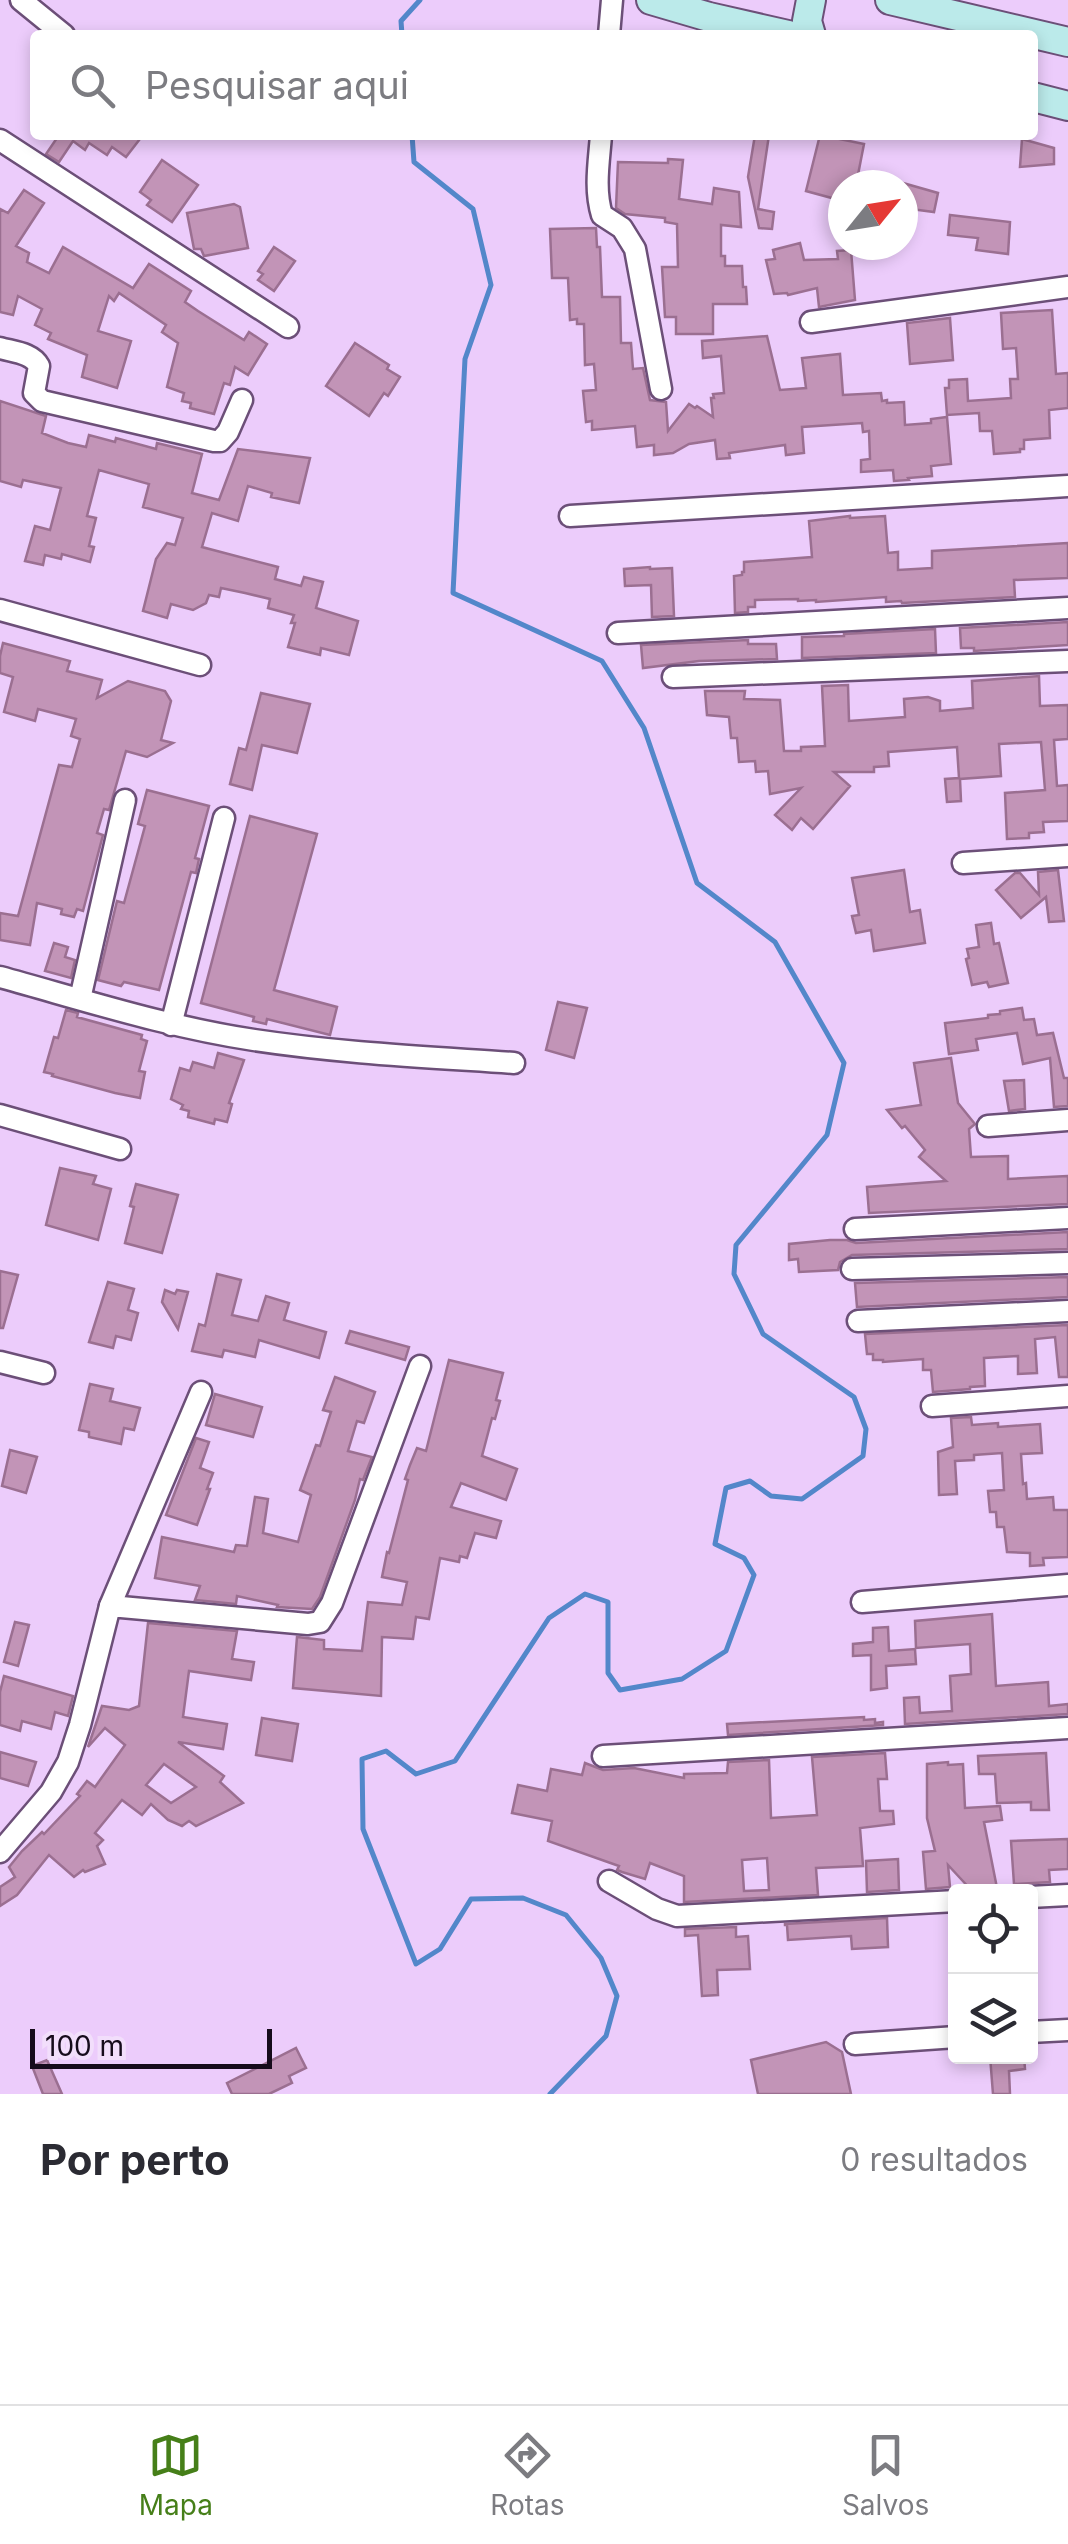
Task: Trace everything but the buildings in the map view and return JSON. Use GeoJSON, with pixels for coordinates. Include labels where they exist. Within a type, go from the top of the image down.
{"type":"FeatureCollection","features":[{"type":"Feature","properties":{"kind":"main road"},"geometry":{"type":"LineString","coordinates":[[652,0],[766,30]]}},
{"type":"Feature","properties":{"kind":"main road"},"geometry":{"type":"LineString","coordinates":[[810,30],[811,0]]}},
{"type":"Feature","properties":{"kind":"main road"},"geometry":{"type":"LineString","coordinates":[[890,0],[1017,30]]}},
{"type":"Feature","properties":{"kind":"main road"},"geometry":{"type":"LineString","coordinates":[[1038,35],[1068,42]]}},
{"type":"Feature","properties":{"kind":"main road"},"geometry":{"type":"LineString","coordinates":[[1038,98],[1068,106]]}},
{"type":"Feature","properties":{"kind":"street"},"geometry":{"type":"LineString","coordinates":[[22,0],[58,30]]}},
{"type":"Feature","properties":{"kind":"street"},"geometry":{"type":"LineString","coordinates":[[609,30],[612,0]]}},
{"type":"Feature","properties":{"kind":"street"},"geometry":{"type":"LineString","coordinates":[[0,140],[288,328]]}},
{"type":"Feature","properties":{"kind":"street"},"geometry":{"type":"LineString","coordinates":[[601,140],[598,204],[602,215],[622,228],[635,249],[660,390]]}},
{"type":"Feature","properties":{"kind":"street"},"geometry":{"type":"LineString","coordinates":[[811,322],[1068,287]]}},
{"type":"Feature","properties":{"kind":"street"},"geometry":{"type":"LineString","coordinates":[[0,348],[37,362],[34,393],[42,400],[214,441],[220,441],[228,432],[242,400]]}},
{"type":"Feature","properties":{"kind":"street"},"geometry":{"type":"LineString","coordinates":[[570,516],[1068,486]]}},
{"type":"Feature","properties":{"kind":"street"},"geometry":{"type":"LineString","coordinates":[[618,633],[1068,608]]}},
{"type":"Feature","properties":{"kind":"street"},"geometry":{"type":"LineString","coordinates":[[0,610],[200,665]]}},
{"type":"Feature","properties":{"kind":"street"},"geometry":{"type":"LineString","coordinates":[[672,676],[1068,662]]}},
{"type":"Feature","properties":{"kind":"street"},"geometry":{"type":"LineString","coordinates":[[80,999],[125,800]]}},
{"type":"Feature","properties":{"kind":"street"},"geometry":{"type":"LineString","coordinates":[[171,1024],[224,818]]}},
{"type":"Feature","properties":{"kind":"street"},"geometry":{"type":"LineString","coordinates":[[963,863],[1068,856]]}},
{"type":"Feature","properties":{"kind":"street"},"geometry":{"type":"LineString","coordinates":[[0,977],[171,1024],[252,1040],[514,1063]]}},
{"type":"Feature","properties":{"kind":"street"},"geometry":{"type":"LineString","coordinates":[[0,1115],[120,1149]]}},
{"type":"Feature","properties":{"kind":"street"},"geometry":{"type":"LineString","coordinates":[[988,1126],[1068,1120]]}},
{"type":"Feature","properties":{"kind":"street"},"geometry":{"type":"LineString","coordinates":[[855,1229],[1068,1218]]}},
{"type":"Feature","properties":{"kind":"street"},"geometry":{"type":"LineString","coordinates":[[852,1269],[1068,1263]]}},
{"type":"Feature","properties":{"kind":"street"},"geometry":{"type":"LineString","coordinates":[[858,1322],[1068,1312]]}},
{"type":"Feature","properties":{"kind":"street"},"geometry":{"type":"LineString","coordinates":[[0,1362],[44,1373]]}},
{"type":"Feature","properties":{"kind":"street"},"geometry":{"type":"LineString","coordinates":[[110,1606],[320,1622],[332,1603],[420,1366]]}},
{"type":"Feature","properties":{"kind":"street"},"geometry":{"type":"LineString","coordinates":[[0,1852],[50,1792],[68,1762],[110,1606],[201,1392]]}},
{"type":"Feature","properties":{"kind":"street"},"geometry":{"type":"LineString","coordinates":[[932,1406],[1068,1396]]}},
{"type":"Feature","properties":{"kind":"street"},"geometry":{"type":"LineString","coordinates":[[862,1602],[1068,1585]]}},
{"type":"Feature","properties":{"kind":"street"},"geometry":{"type":"LineString","coordinates":[[603,1756],[1068,1728]]}},
{"type":"Feature","properties":{"kind":"street"},"geometry":{"type":"LineString","coordinates":[[609,1881],[656,1910],[677,1916],[948,1902]]}},
{"type":"Feature","properties":{"kind":"street"},"geometry":{"type":"LineString","coordinates":[[1038,1897],[1068,1895]]}},
{"type":"Feature","properties":{"kind":"street"},"geometry":{"type":"LineString","coordinates":[[1038,2032],[1068,2030]]}},
{"type":"Feature","properties":{"kind":"street"},"geometry":{"type":"LineString","coordinates":[[855,2044],[948,2038]]}},
{"type":"Feature","properties":{"kind":"waterway"},"geometry":{"type":"LineString","coordinates":[[402,30],[401,21],[420,0]]}},
{"type":"Feature","properties":{"kind":"waterway"},"geometry":{"type":"LineString","coordinates":[[412,140],[414,162],[473,209],[491,285],[465,359],[453,593],[602,661],[644,728],[697,883],[775,942],[844,1063],[827,1135],[736,1245],[734,1274],[763,1334],[854,1397],[866,1429],[863,1456],[802,1499],[771,1496],[750,1481],[726,1488],[715,1544],[744,1558],[754,1575],[726,1651],[682,1679],[620,1690],[608,1673],[608,1602],[585,1594],[549,1618],[455,1761],[416,1774],[386,1751],[362,1759],[363,1829],[416,1964],[440,1949],[471,1899],[523,1898],[566,1915],[601,1958],[617,1996],[606,2036],[550,2094]]}}]}
